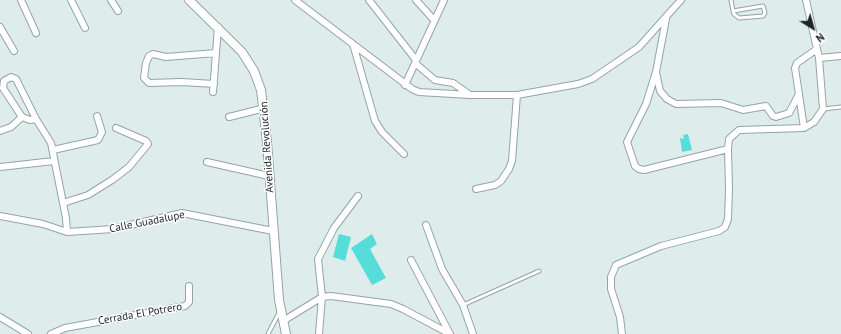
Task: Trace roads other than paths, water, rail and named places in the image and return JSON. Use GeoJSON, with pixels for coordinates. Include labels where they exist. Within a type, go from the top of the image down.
{"type":"FeatureCollection","features":[{"type":"Feature","properties":{"kind":"street"},"geometry":{"type":"LineString","coordinates":[[21,0],[36,33]]}},
{"type":"Feature","properties":{"kind":"street"},"geometry":{"type":"LineString","coordinates":[[71,0],[85,28]]}},
{"type":"Feature","properties":{"kind":"street"},"geometry":{"type":"LineString","coordinates":[[110,0],[118,10]]}},
{"type":"Feature","properties":{"kind":"street","name":"Avenida Revolución"},"geometry":{"type":"LineString","coordinates":[[189,0],[242,52],[249,63],[261,90],[264,108],[280,311],[286,334]]}},
{"type":"Feature","properties":{"kind":"street"},"geometry":{"type":"LineString","coordinates":[[295,0],[405,84],[419,92],[517,95],[578,84],[592,79],[640,47],[681,0]]}},
{"type":"Feature","properties":{"kind":"street"},"geometry":{"type":"LineString","coordinates":[[368,0],[415,62],[435,80],[453,83],[470,94]]}},
{"type":"Feature","properties":{"kind":"street"},"geometry":{"type":"LineString","coordinates":[[416,0],[434,20]]}},
{"type":"Feature","properties":{"kind":"street"},"geometry":{"type":"LineString","coordinates":[[405,84],[444,0]]}},
{"type":"Feature","properties":{"kind":"street"},"geometry":{"type":"LineString","coordinates":[[622,334],[620,317],[611,289],[611,277],[616,265],[661,246],[719,232],[725,227],[728,219],[729,139],[739,130],[804,128],[814,122],[823,109],[819,58],[806,0]]}},
{"type":"Feature","properties":{"kind":"street"},"geometry":{"type":"LineString","coordinates":[[666,18],[656,72],[646,104],[627,142],[635,166],[644,170],[728,149]]}},
{"type":"Feature","properties":{"kind":"street"},"geometry":{"type":"LineString","coordinates":[[0,27],[14,51]]}},
{"type":"Feature","properties":{"kind":"street"},"geometry":{"type":"LineString","coordinates":[[213,92],[218,27]]}},
{"type":"Feature","properties":{"kind":"street"},"geometry":{"type":"LineString","coordinates":[[353,44],[375,121],[382,132],[404,154]]}},
{"type":"Feature","properties":{"kind":"street"},"geometry":{"type":"LineString","coordinates":[[804,128],[795,68],[797,63],[817,49]]}},
{"type":"Feature","properties":{"kind":"street"},"geometry":{"type":"LineString","coordinates":[[214,84],[182,82],[149,83],[144,78],[146,63],[149,56],[153,54],[166,57],[216,53]]}},
{"type":"Feature","properties":{"kind":"street"},"geometry":{"type":"LineString","coordinates":[[819,58],[841,56]]}},
{"type":"Feature","properties":{"kind":"street"},"geometry":{"type":"LineString","coordinates":[[656,72],[660,91],[667,99],[676,104],[722,103],[743,110],[766,106],[773,116],[776,117],[789,113],[799,94]]}},
{"type":"Feature","properties":{"kind":"street"},"geometry":{"type":"LineString","coordinates":[[0,216],[43,224],[67,232],[53,150],[16,78],[11,77],[4,82],[3,88],[22,117],[30,120],[36,119]]}},
{"type":"Feature","properties":{"kind":"street"},"geometry":{"type":"LineString","coordinates":[[476,189],[495,185],[501,181],[509,169],[512,161],[517,95]]}},
{"type":"Feature","properties":{"kind":"street"},"geometry":{"type":"LineString","coordinates":[[229,117],[264,108]]}},
{"type":"Feature","properties":{"kind":"street"},"geometry":{"type":"LineString","coordinates":[[53,150],[98,140],[102,132],[97,116]]}},
{"type":"Feature","properties":{"kind":"street"},"geometry":{"type":"LineString","coordinates":[[0,131],[11,127],[22,117]]}},
{"type":"Feature","properties":{"kind":"street"},"geometry":{"type":"LineString","coordinates":[[63,203],[88,195],[112,180],[129,167],[148,144],[146,141],[116,128]]}},
{"type":"Feature","properties":{"kind":"street"},"geometry":{"type":"LineString","coordinates":[[0,167],[54,161]]}},
{"type":"Feature","properties":{"kind":"street"},"geometry":{"type":"LineString","coordinates":[[207,162],[269,176]]}},
{"type":"Feature","properties":{"kind":"street"},"geometry":{"type":"LineString","coordinates":[[319,334],[322,297],[318,259],[334,228],[358,196]]}},
{"type":"Feature","properties":{"kind":"street","name":"Calle Guadalupe"},"geometry":{"type":"LineString","coordinates":[[67,232],[113,229],[182,213],[273,231]]}},
{"type":"Feature","properties":{"kind":"street"},"geometry":{"type":"LineString","coordinates":[[426,224],[442,269],[463,305],[474,334]]}},
{"type":"Feature","properties":{"kind":"street"},"geometry":{"type":"LineString","coordinates":[[411,260],[450,334]]}},
{"type":"Feature","properties":{"kind":"street","name":"Cerrada El Potrero"},"geometry":{"type":"LineString","coordinates":[[51,334],[56,330],[185,306],[189,302],[189,286]]}},
{"type":"Feature","properties":{"kind":"street"},"geometry":{"type":"LineString","coordinates":[[282,321],[322,297],[339,297],[391,304],[402,308],[450,334]]}},
{"type":"Feature","properties":{"kind":"street"},"geometry":{"type":"LineString","coordinates":[[0,317],[28,334]]}},
{"type":"Feature","properties":{"kind":"lane"},"geometry":{"type":"LineString","coordinates":[[731,0],[733,10],[734,14],[739,18],[763,16],[765,13],[763,6],[733,10]]}},
{"type":"Feature","properties":{"kind":"lane"},"geometry":{"type":"LineString","coordinates":[[823,109],[841,107]]}},
{"type":"Feature","properties":{"kind":"lane"},"geometry":{"type":"LineString","coordinates":[[463,305],[539,271]]}},
{"type":"Feature","properties":{"kind":"lane"},"geometry":{"type":"LineString","coordinates":[[268,334],[280,311]]}}]}
